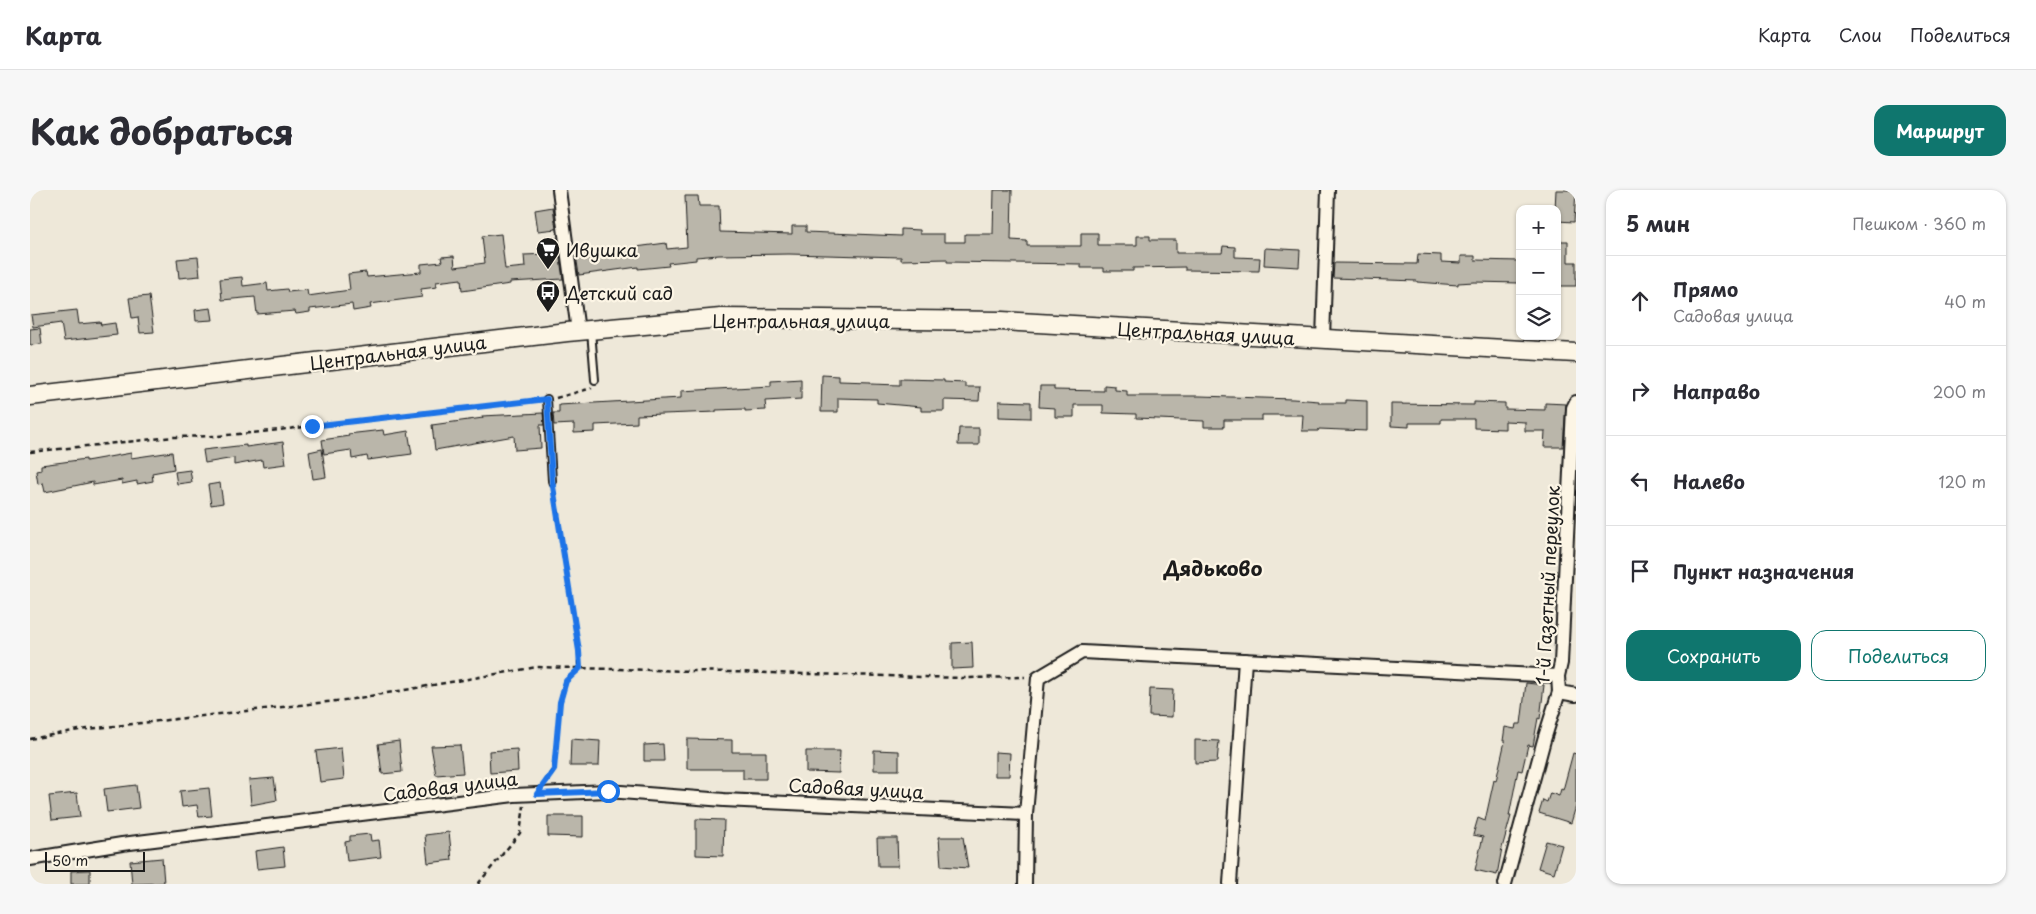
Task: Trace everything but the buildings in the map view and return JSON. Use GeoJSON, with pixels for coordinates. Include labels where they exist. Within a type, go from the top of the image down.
{"type":"FeatureCollection","features":[{"type":"Feature","properties":{"kind":"street"},"geometry":{"type":"LineString","coordinates":[[559,190],[585,330]]}},
{"type":"Feature","properties":{"kind":"street"},"geometry":{"type":"LineString","coordinates":[[1323,339],[1328,190]]}},
{"type":"Feature","properties":{"kind":"street","name":"Центральная улица"},"geometry":{"type":"LineString","coordinates":[[30,396],[585,330],[721,318],[1002,321],[1576,353]]}},
{"type":"Feature","properties":{"kind":"street","name":"1-й Газетный переулок"},"geometry":{"type":"LineString","coordinates":[[1505,884],[1559,692],[1558,676],[1561,663],[1573,408],[1576,402]]}},
{"type":"Feature","properties":{"kind":"street"},"geometry":{"type":"LineString","coordinates":[[1025,884],[1026,814],[1038,678],[1082,652],[1558,676]]}},
{"type":"Feature","properties":{"kind":"street"},"geometry":{"type":"LineString","coordinates":[[1230,884],[1245,660]]}},
{"type":"Feature","properties":{"kind":"street"},"geometry":{"type":"LineString","coordinates":[[1559,692],[1576,695]]}},
{"type":"Feature","properties":{"kind":"street","name":"Садовая улица"},"geometry":{"type":"LineString","coordinates":[[30,859],[122,844],[532,794],[608,791],[724,800],[1026,814]]}},
{"type":"Feature","properties":{"kind":"lane"},"geometry":{"type":"LineString","coordinates":[[585,330],[595,384]]}},
{"type":"Feature","properties":{"kind":"lane"},"geometry":{"type":"LineString","coordinates":[[547,399],[552,480]]}},
{"type":"Feature","properties":{"kind":"path"},"geometry":{"type":"LineString","coordinates":[[30,452],[173,437],[261,432],[547,399],[595,384]]}},
{"type":"Feature","properties":{"kind":"path"},"geometry":{"type":"LineString","coordinates":[[552,480],[579,651],[580,668]]}},
{"type":"Feature","properties":{"kind":"path"},"geometry":{"type":"LineString","coordinates":[[30,739],[79,730],[353,699],[536,667],[964,678],[1004,676],[1038,678]]}},
{"type":"Feature","properties":{"kind":"path"},"geometry":{"type":"LineString","coordinates":[[478,884],[520,833],[532,794],[554,770],[560,702],[566,681],[580,668]]}},
{"type":"Feature","properties":{"kind":"place","name":"Ивушка"},"geometry":{"type":"Point","coordinates":[548,270]}},
{"type":"Feature","properties":{"kind":"place","name":"Детский сад"},"geometry":{"type":"Point","coordinates":[548,313]}},
{"type":"Feature","properties":{"kind":"district","name":"Дядьково"},"geometry":{"type":"Point","coordinates":[1213,568]}},
{"type":"Feature","properties":{"kind":"route"},"geometry":{"type":"LineString","coordinates":[[312,426],[547,399],[552,480],[568,576],[580,668],[566,681],[560,702],[554,770],[537,794],[608,791]]}}]}
